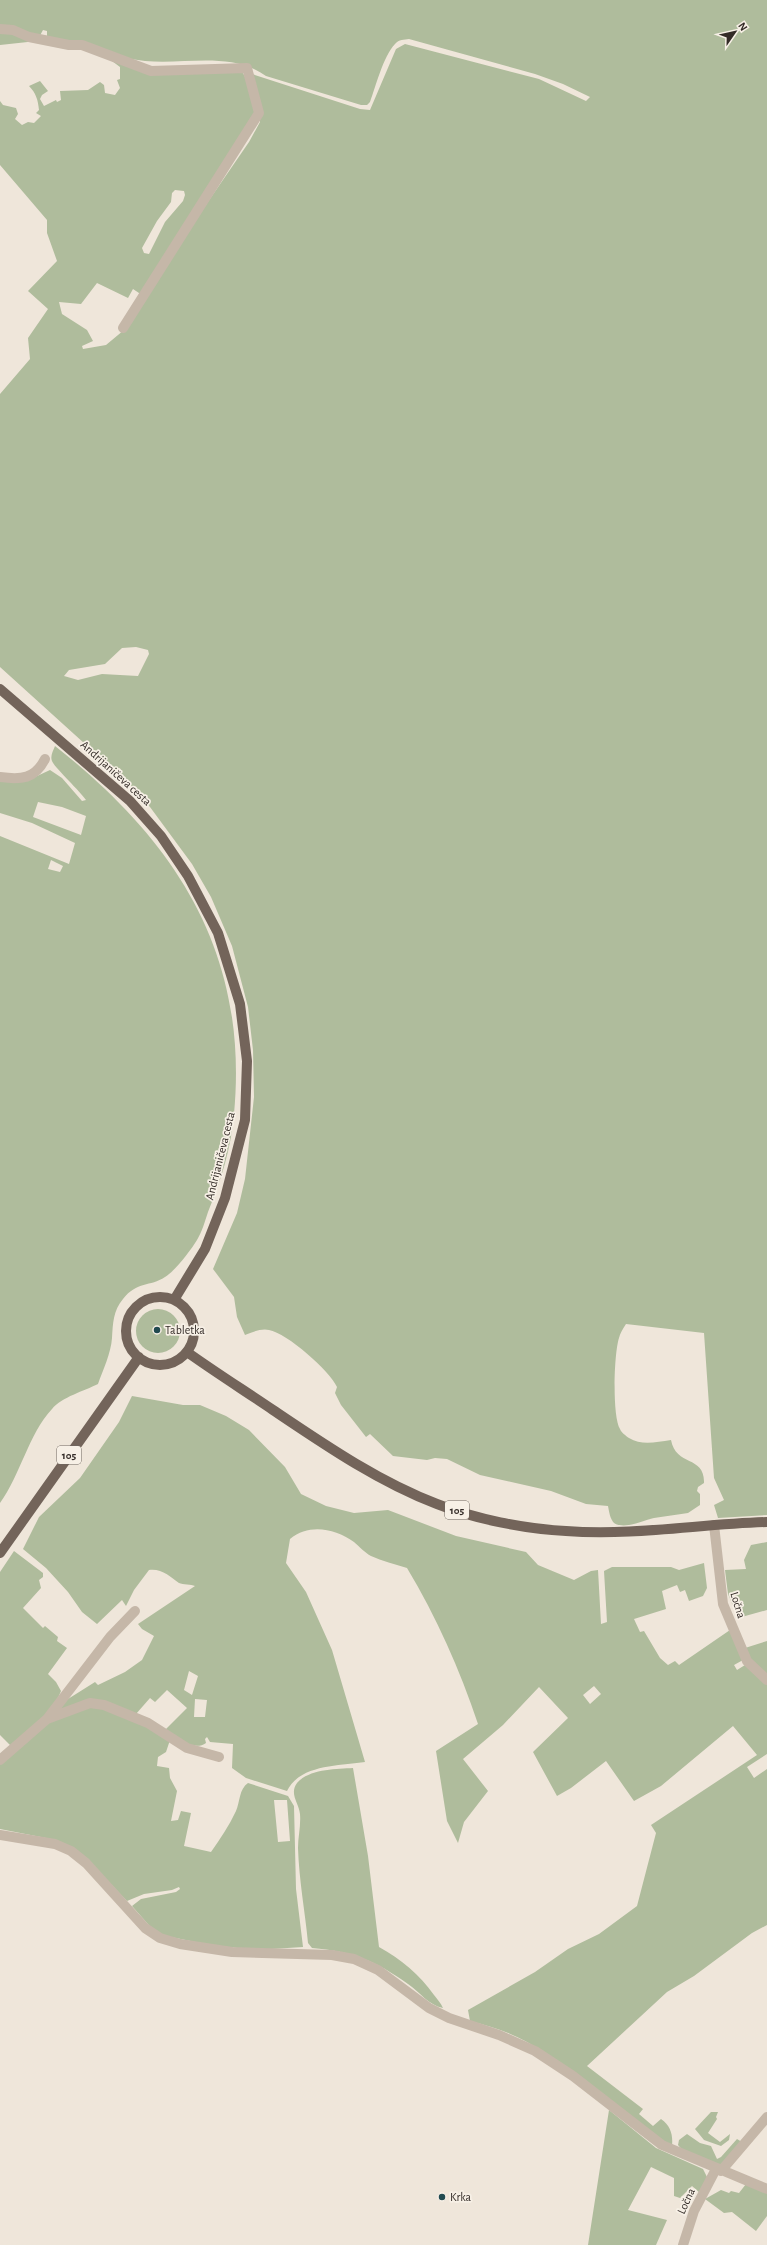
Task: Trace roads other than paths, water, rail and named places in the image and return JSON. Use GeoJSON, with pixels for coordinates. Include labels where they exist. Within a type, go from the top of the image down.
{"type":"FeatureCollection","features":[{"type":"Feature","properties":{"kind":"main road","name":"Andrijaničeva cesta"},"geometry":{"type":"LineString","coordinates":[[0,689],[130,801],[162,836],[188,876],[218,933],[240,1004],[246,1061],[245,1120],[222,1205],[205,1249],[174,1300]]}},
{"type":"Feature","properties":{"kind":"main road"},"geometry":{"type":"LineString","coordinates":[[158,1298],[174,1300],[183,1305],[189,1313],[193,1323],[193,1338],[187,1352],[174,1362],[159,1365],[148,1363],[139,1357],[132,1349],[126,1328],[129,1318],[143,1302],[158,1298]]}},
{"type":"Feature","properties":{"kind":"main road","name":"105"},"geometry":{"type":"LineString","coordinates":[[187,1352],[315,1439],[379,1477],[437,1504],[501,1522],[567,1532],[642,1532],[714,1525],[767,1522]]}},
{"type":"Feature","properties":{"kind":"main road","name":"105"},"geometry":{"type":"LineString","coordinates":[[0,1552],[139,1357]]}},
{"type":"Feature","properties":{"kind":"street"},"geometry":{"type":"LineString","coordinates":[[0,29],[13,30],[29,37],[69,45],[82,44],[152,71],[247,68],[259,113],[123,328]]}},
{"type":"Feature","properties":{"kind":"street"},"geometry":{"type":"LineString","coordinates":[[0,777],[15,780],[33,775],[40,769],[45,759]]}},
{"type":"Feature","properties":{"kind":"street","name":"Ločna"},"geometry":{"type":"LineString","coordinates":[[714,1525],[723,1604],[747,1661],[767,1680]]}},
{"type":"Feature","properties":{"kind":"street"},"geometry":{"type":"LineString","coordinates":[[0,1760],[47,1719],[110,1637],[135,1611]]}},
{"type":"Feature","properties":{"kind":"street"},"geometry":{"type":"LineString","coordinates":[[47,1719],[90,1702],[104,1705],[148,1723],[187,1748],[219,1757]]}},
{"type":"Feature","properties":{"kind":"street"},"geometry":{"type":"LineString","coordinates":[[0,1835],[55,1844],[71,1851],[91,1867],[145,1928],[168,1941],[232,1952],[332,1955],[354,1959],[378,1970],[429,2008],[448,2018],[499,2035],[535,2051],[573,2076],[662,2145],[718,2170],[767,2189]]}},
{"type":"Feature","properties":{"kind":"street","name":"Ločna"},"geometry":{"type":"LineString","coordinates":[[683,2245],[694,2211],[718,2170],[767,2117]]}},
{"type":"Feature","properties":{"kind":"place","name":"Tabletka"},"geometry":{"type":"Point","coordinates":[157,1330]}},
{"type":"Feature","properties":{"kind":"place","name":"Krka"},"geometry":{"type":"Point","coordinates":[442,2197]}}]}
